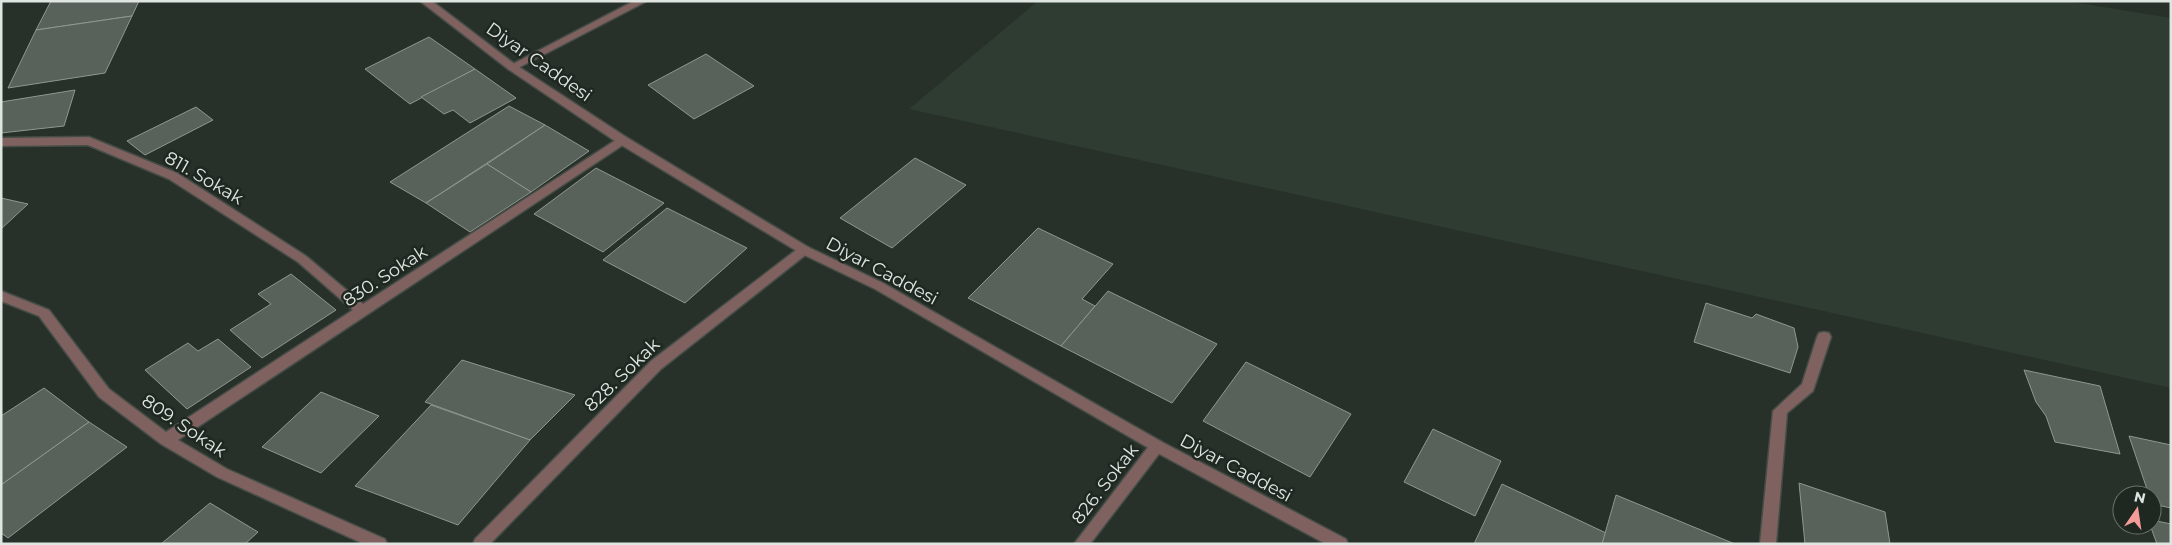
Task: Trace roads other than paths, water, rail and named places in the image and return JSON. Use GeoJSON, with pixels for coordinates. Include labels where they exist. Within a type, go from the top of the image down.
{"type":"FeatureCollection","features":[{"type":"Feature","properties":{"kind":"street","name":"Diyar Caddesi"},"geometry":{"type":"LineString","coordinates":[[425,1],[512,67],[622,140],[804,250],[879,286],[1158,446],[1340,544]]}},
{"type":"Feature","properties":{"kind":"street"},"geometry":{"type":"LineString","coordinates":[[512,67],[642,1]]}},
{"type":"Feature","properties":{"kind":"street","name":"830. Sokak"},"geometry":{"type":"LineString","coordinates":[[166,440],[622,140]]}},
{"type":"Feature","properties":{"kind":"street","name":"811. Sokak"},"geometry":{"type":"LineString","coordinates":[[1,142],[89,141],[173,176],[302,260],[363,311]]}},
{"type":"Feature","properties":{"kind":"street","name":"828. Sokak"},"geometry":{"type":"LineString","coordinates":[[480,544],[656,365],[804,250]]}},
{"type":"Feature","properties":{"kind":"street","name":"809. Sokak"},"geometry":{"type":"LineString","coordinates":[[1,296],[44,314],[104,393],[166,440],[222,473],[380,544]]}},
{"type":"Feature","properties":{"kind":"street"},"geometry":{"type":"LineString","coordinates":[[1768,544],[1780,411],[1808,387],[1824,337]]}},
{"type":"Feature","properties":{"kind":"street","name":"826. Sokak"},"geometry":{"type":"LineString","coordinates":[[1081,544],[1158,446]]}}]}
